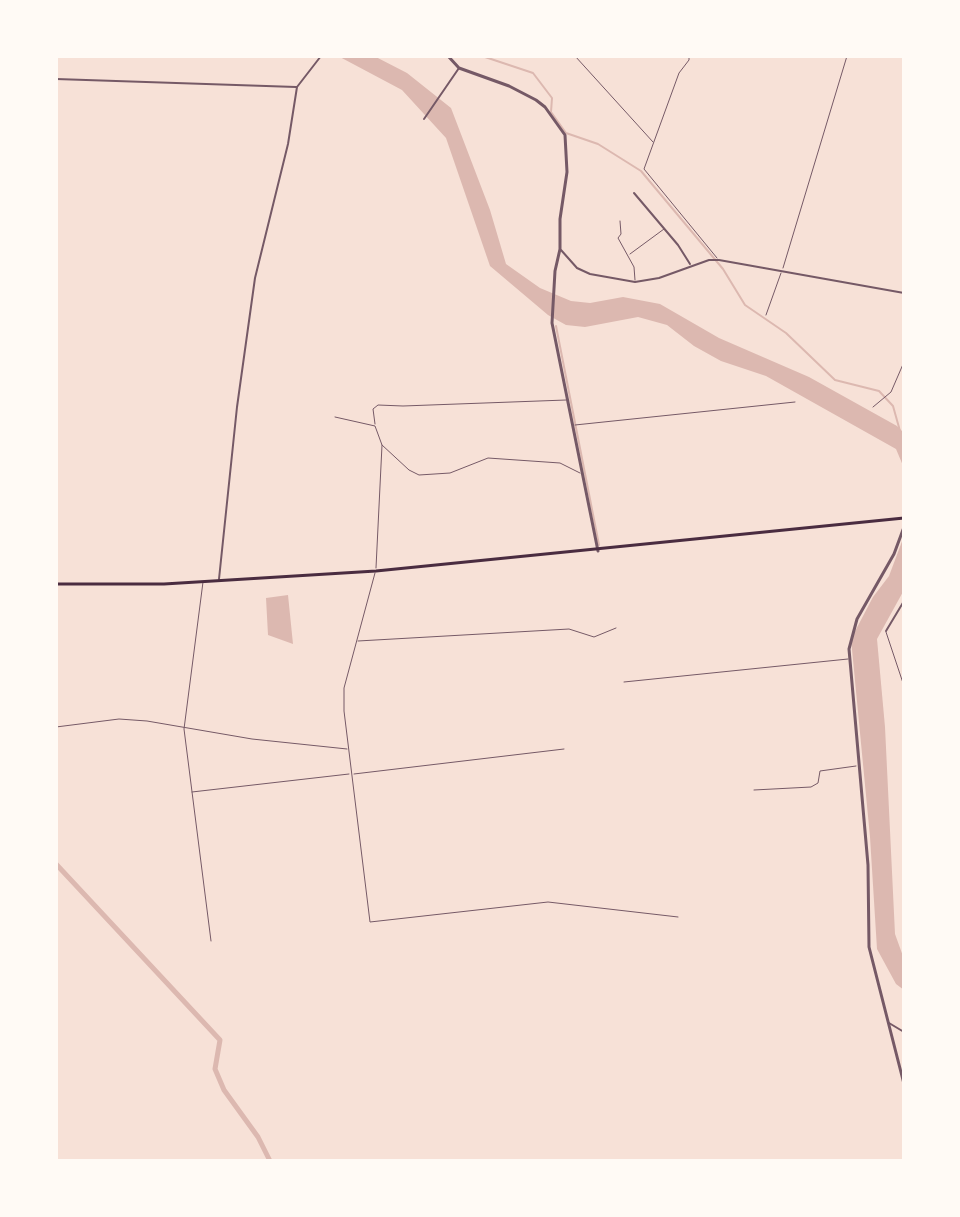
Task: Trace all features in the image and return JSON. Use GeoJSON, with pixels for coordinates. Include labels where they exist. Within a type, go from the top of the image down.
{"type":"FeatureCollection","features":[{"type":"Feature","properties":{"kind":"main road"},"geometry":{"type":"LineString","coordinates":[[56,584],[203,582],[376,571],[904,518]]}},
{"type":"Feature","properties":{"kind":"street"},"geometry":{"type":"LineString","coordinates":[[219,581],[249,309],[288,144],[297,87],[321,56]]}},
{"type":"Feature","properties":{"kind":"street"},"geometry":{"type":"LineString","coordinates":[[448,56],[459,68],[509,86],[536,100],[545,107],[565,135],[567,172],[552,323],[598,551]]}},
{"type":"Feature","properties":{"kind":"street"},"geometry":{"type":"LineString","coordinates":[[424,119],[459,68]]}},
{"type":"Feature","properties":{"kind":"street"},"geometry":{"type":"LineString","coordinates":[[56,79],[297,87]]}},
{"type":"Feature","properties":{"kind":"street"},"geometry":{"type":"LineString","coordinates":[[634,193],[665,228],[690,265]]}},
{"type":"Feature","properties":{"kind":"street"},"geometry":{"type":"LineString","coordinates":[[560,249],[577,268],[590,274],[635,282],[659,278],[690,265],[719,260],[904,293]]}},
{"type":"Feature","properties":{"kind":"street"},"geometry":{"type":"LineString","coordinates":[[904,527],[894,554],[857,619],[850,639],[868,865],[870,955],[904,1084]]}},
{"type":"Feature","properties":{"kind":"street"},"geometry":{"type":"LineString","coordinates":[[886,631],[904,601]]}},
{"type":"Feature","properties":{"kind":"street"},"geometry":{"type":"LineString","coordinates":[[888,1023],[904,1032]]}},
{"type":"Feature","properties":{"kind":"lane"},"geometry":{"type":"LineString","coordinates":[[575,56],[655,144]]}},
{"type":"Feature","properties":{"kind":"lane"},"geometry":{"type":"LineString","coordinates":[[689,56],[679,73],[644,169],[719,260]]}},
{"type":"Feature","properties":{"kind":"lane"},"geometry":{"type":"LineString","coordinates":[[766,315],[847,56]]}},
{"type":"Feature","properties":{"kind":"lane"},"geometry":{"type":"LineString","coordinates":[[620,221],[621,234],[618,238],[634,267],[635,282]]}},
{"type":"Feature","properties":{"kind":"lane"},"geometry":{"type":"LineString","coordinates":[[628,255],[665,228]]}},
{"type":"Feature","properties":{"kind":"lane"},"geometry":{"type":"LineString","coordinates":[[873,407],[891,392],[904,362]]}},
{"type":"Feature","properties":{"kind":"lane"},"geometry":{"type":"LineString","coordinates":[[566,400],[378,405],[373,409],[382,445],[376,571],[344,688],[348,749],[370,922],[548,902],[678,917]]}},
{"type":"Feature","properties":{"kind":"lane"},"geometry":{"type":"LineString","coordinates":[[573,426],[795,402]]}},
{"type":"Feature","properties":{"kind":"lane"},"geometry":{"type":"LineString","coordinates":[[335,417],[375,426]]}},
{"type":"Feature","properties":{"kind":"lane"},"geometry":{"type":"LineString","coordinates":[[382,445],[409,470],[419,475],[450,473],[488,458],[560,463],[583,474]]}},
{"type":"Feature","properties":{"kind":"lane"},"geometry":{"type":"LineString","coordinates":[[203,582],[184,729],[211,941]]}},
{"type":"Feature","properties":{"kind":"lane"},"geometry":{"type":"LineString","coordinates":[[356,641],[569,629],[594,637],[616,628]]}},
{"type":"Feature","properties":{"kind":"lane"},"geometry":{"type":"LineString","coordinates":[[886,631],[904,686]]}},
{"type":"Feature","properties":{"kind":"lane"},"geometry":{"type":"LineString","coordinates":[[624,682],[850,659]]}},
{"type":"Feature","properties":{"kind":"lane"},"geometry":{"type":"LineString","coordinates":[[56,727],[119,719],[147,721],[308,747],[348,749]]}},
{"type":"Feature","properties":{"kind":"lane"},"geometry":{"type":"LineString","coordinates":[[192,792],[564,749]]}},
{"type":"Feature","properties":{"kind":"lane"},"geometry":{"type":"LineString","coordinates":[[754,790],[811,787],[818,783],[820,771],[859,765]]}},
{"type":"Feature","properties":{"kind":"shaded area"},"geometry":{"type":"Polygon","coordinates":[[[338,56],[374,56],[407,73],[451,108],[490,210],[506,264],[540,288],[571,301],[590,303],[623,297],[660,304],[719,338],[809,377],[897,426],[904,433],[904,468],[896,449],[766,376],[721,361],[694,346],[667,325],[638,317],[585,327],[566,325],[548,315],[490,266],[446,138],[402,90],[338,56]]]}},
{"type":"Feature","properties":{"kind":"shaded area"},"geometry":{"type":"Polygon","coordinates":[[[904,536],[904,590],[877,639],[885,727],[895,934],[904,959],[904,990],[896,984],[877,949],[851,639],[873,597],[889,576],[904,536]]]}},
{"type":"Feature","properties":{"kind":"shaded area"},"geometry":{"type":"Polygon","coordinates":[[[288,595],[293,644],[268,635],[266,598],[288,595]]]}},
{"type":"Feature","properties":{"kind":"waterway"},"geometry":{"type":"LineString","coordinates":[[482,56],[533,73],[552,98],[551,112],[566,133],[598,144],[641,171],[723,269],[745,305],[786,333],[835,380],[879,391],[893,406],[900,431]]}},
{"type":"Feature","properties":{"kind":"waterway"},"geometry":{"type":"LineString","coordinates":[[556,326],[599,545]]}},
{"type":"Feature","properties":{"kind":"waterway"},"geometry":{"type":"LineString","coordinates":[[56,864],[220,1040],[215,1069],[224,1090],[258,1137],[270,1161]]}}]}
